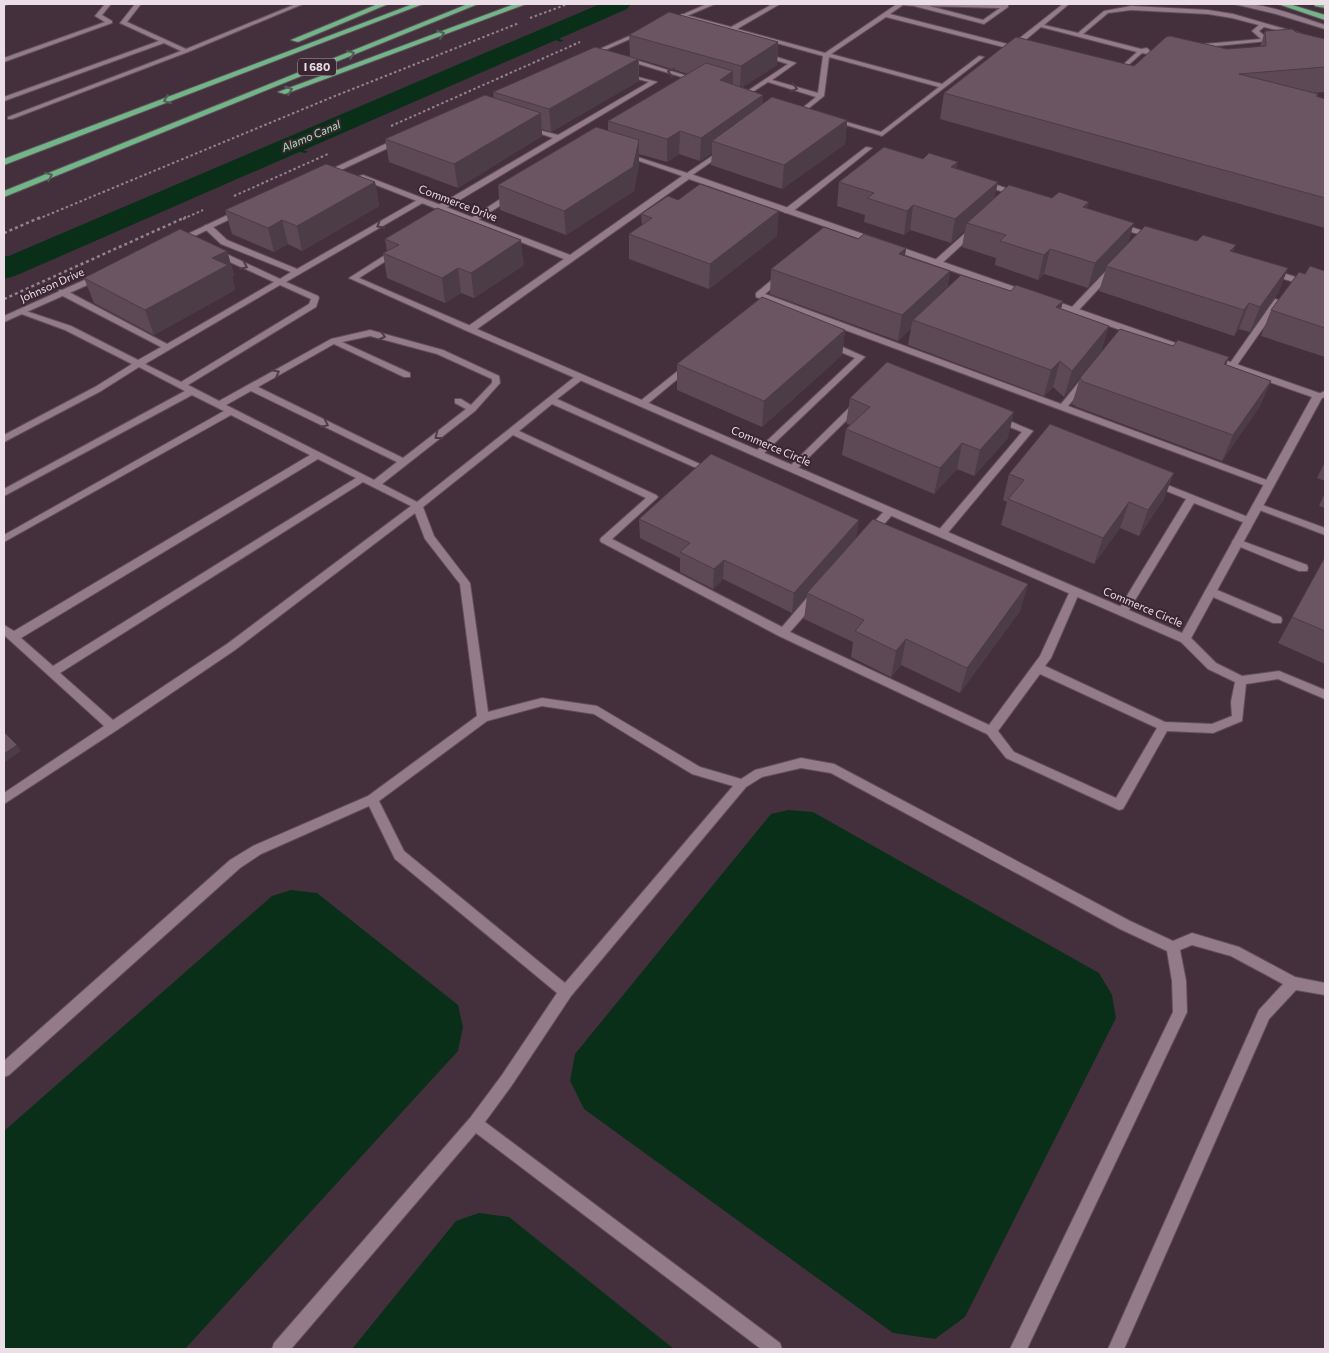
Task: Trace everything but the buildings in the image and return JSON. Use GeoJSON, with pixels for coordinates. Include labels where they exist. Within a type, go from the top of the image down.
{"type":"FeatureCollection","features":[{"type":"Feature","properties":{"kind":"highway"},"geometry":{"type":"LineString","coordinates":[[284,45],[384,4]]}},
{"type":"Feature","properties":{"kind":"highway","name":"I 680"},"geometry":{"type":"LineString","coordinates":[[4,162],[419,4]]}},
{"type":"Feature","properties":{"kind":"highway","name":"I 680"},"geometry":{"type":"LineString","coordinates":[[4,194],[474,4]]}},
{"type":"Feature","properties":{"kind":"highway"},"geometry":{"type":"LineString","coordinates":[[160,131],[180,130],[522,4]]}},
{"type":"Feature","properties":{"kind":"highway"},"geometry":{"type":"LineString","coordinates":[[1282,4],[1325,18]]}},
{"type":"Feature","properties":{"kind":"highway"},"geometry":{"type":"LineString","coordinates":[[1294,4],[1325,14]]}},
{"type":"Feature","properties":{"kind":"highway"},"geometry":{"type":"LineString","coordinates":[[1318,4],[1325,6]]}},
{"type":"Feature","properties":{"kind":"highway"},"geometry":{"type":"LineString","coordinates":[[212,82],[220,71],[257,56]]}},
{"type":"Feature","properties":{"kind":"street"},"geometry":{"type":"LineString","coordinates":[[659,26],[712,4]]}},
{"type":"Feature","properties":{"kind":"street"},"geometry":{"type":"LineString","coordinates":[[1237,4],[1278,12],[1325,27]]}},
{"type":"Feature","properties":{"kind":"street"},"geometry":{"type":"LineString","coordinates":[[579,60],[650,29]]}},
{"type":"Feature","properties":{"kind":"street"},"geometry":{"type":"LineString","coordinates":[[312,180],[346,172],[411,135]]}},
{"type":"Feature","properties":{"kind":"street","name":"Commerce Drive"},"geometry":{"type":"LineString","coordinates":[[346,172],[440,208],[453,217],[472,220],[570,258]]}},
{"type":"Feature","properties":{"kind":"street"},"geometry":{"type":"LineString","coordinates":[[470,329],[688,176]]}},
{"type":"Feature","properties":{"kind":"street","name":"Commerce Circle"},"geometry":{"type":"LineString","coordinates":[[470,329],[1184,639],[1269,484],[1323,396],[1123,332],[1074,310],[971,279],[937,263],[835,232],[788,211],[688,176]]}},
{"type":"Feature","properties":{"kind":"street"},"geometry":{"type":"LineString","coordinates":[[167,245],[251,207]]}},
{"type":"Feature","properties":{"kind":"street","name":"Johnson Drive"},"geometry":{"type":"LineString","coordinates":[[4,319],[106,273]]}},
{"type":"Feature","properties":{"kind":"lane"},"geometry":{"type":"LineString","coordinates":[[108,4],[98,16],[110,22],[123,23],[186,50]]}},
{"type":"Feature","properties":{"kind":"lane"},"geometry":{"type":"LineString","coordinates":[[123,23],[138,4]]}},
{"type":"Feature","properties":{"kind":"lane"},"geometry":{"type":"LineString","coordinates":[[6,118],[186,50],[300,4]]}},
{"type":"Feature","properties":{"kind":"lane"},"geometry":{"type":"LineString","coordinates":[[732,29],[777,4]]}},
{"type":"Feature","properties":{"kind":"lane"},"geometry":{"type":"LineString","coordinates":[[826,55],[903,4],[913,4],[978,6],[1006,6],[984,22],[913,4]]}},
{"type":"Feature","properties":{"kind":"lane"},"geometry":{"type":"LineString","coordinates":[[1012,47],[1066,4]]}},
{"type":"Feature","properties":{"kind":"lane"},"geometry":{"type":"LineString","coordinates":[[1079,35],[1106,12],[1130,8],[1208,12],[1264,24],[1324,45]]}},
{"type":"Feature","properties":{"kind":"lane"},"geometry":{"type":"LineString","coordinates":[[885,15],[1031,52]]}},
{"type":"Feature","properties":{"kind":"lane"},"geometry":{"type":"LineString","coordinates":[[682,16],[943,86]]}},
{"type":"Feature","properties":{"kind":"lane"},"geometry":{"type":"LineString","coordinates":[[4,60],[110,22]]}},
{"type":"Feature","properties":{"kind":"lane"},"geometry":{"type":"LineString","coordinates":[[1185,47],[1266,40],[1255,31],[1264,24]]}},
{"type":"Feature","properties":{"kind":"lane"},"geometry":{"type":"LineString","coordinates":[[1039,25],[1141,51],[1170,56]]}},
{"type":"Feature","properties":{"kind":"lane"},"geometry":{"type":"LineString","coordinates":[[659,26],[668,28]]}},
{"type":"Feature","properties":{"kind":"lane"},"geometry":{"type":"LineString","coordinates":[[4,99],[165,41]]}},
{"type":"Feature","properties":{"kind":"lane"},"geometry":{"type":"LineString","coordinates":[[1306,48],[1324,45]]}},
{"type":"Feature","properties":{"kind":"lane"},"geometry":{"type":"LineString","coordinates":[[1195,46],[1204,54]]}},
{"type":"Feature","properties":{"kind":"lane"},"geometry":{"type":"LineString","coordinates":[[1106,72],[1116,74],[1141,51],[1167,49]]}},
{"type":"Feature","properties":{"kind":"lane"},"geometry":{"type":"LineString","coordinates":[[598,51],[608,54]]}},
{"type":"Feature","properties":{"kind":"lane"},"geometry":{"type":"LineString","coordinates":[[1316,52],[1325,51]]}},
{"type":"Feature","properties":{"kind":"lane"},"geometry":{"type":"LineString","coordinates":[[746,94],[793,63],[755,52]]}},
{"type":"Feature","properties":{"kind":"lane"},"geometry":{"type":"LineString","coordinates":[[802,111],[822,96],[826,55]]}},
{"type":"Feature","properties":{"kind":"lane"},"geometry":{"type":"LineString","coordinates":[[617,56],[709,84]]}},
{"type":"Feature","properties":{"kind":"lane"},"geometry":{"type":"LineString","coordinates":[[828,118],[882,134],[981,57]]}},
{"type":"Feature","properties":{"kind":"lane"},"geometry":{"type":"LineString","coordinates":[[579,60],[588,62]]}},
{"type":"Feature","properties":{"kind":"lane"},"geometry":{"type":"LineString","coordinates":[[440,208],[654,82],[616,71]]}},
{"type":"Feature","properties":{"kind":"lane"},"geometry":{"type":"LineString","coordinates":[[768,80],[822,96]]}},
{"type":"Feature","properties":{"kind":"lane"},"geometry":{"type":"LineString","coordinates":[[737,92],[756,97]]}},
{"type":"Feature","properties":{"kind":"lane"},"geometry":{"type":"LineString","coordinates":[[792,108],[810,113]]}},
{"type":"Feature","properties":{"kind":"lane"},"geometry":{"type":"LineString","coordinates":[[523,126],[559,138]]}},
{"type":"Feature","properties":{"kind":"lane"},"geometry":{"type":"LineString","coordinates":[[614,151],[688,176],[732,144]]}},
{"type":"Feature","properties":{"kind":"lane"},"geometry":{"type":"LineString","coordinates":[[788,211],[868,148]]}},
{"type":"Feature","properties":{"kind":"lane"},"geometry":{"type":"LineString","coordinates":[[976,181],[1023,196]]}},
{"type":"Feature","properties":{"kind":"lane"},"geometry":{"type":"LineString","coordinates":[[472,220],[522,190]]}},
{"type":"Feature","properties":{"kind":"lane"},"geometry":{"type":"LineString","coordinates":[[1007,199],[1014,193]]}},
{"type":"Feature","properties":{"kind":"lane"},"geometry":{"type":"LineString","coordinates":[[4,439],[98,389],[167,347],[422,201]]}},
{"type":"Feature","properties":{"kind":"lane"},"geometry":{"type":"LineString","coordinates":[[1108,222],[1165,240]]}},
{"type":"Feature","properties":{"kind":"lane"},"geometry":{"type":"LineString","coordinates":[[937,263],[979,225]]}},
{"type":"Feature","properties":{"kind":"lane"},"geometry":{"type":"LineString","coordinates":[[208,227],[224,242],[297,272]]}},
{"type":"Feature","properties":{"kind":"lane"},"geometry":{"type":"LineString","coordinates":[[1140,241],[1146,234]]}},
{"type":"Feature","properties":{"kind":"lane"},"geometry":{"type":"LineString","coordinates":[[184,238],[193,242]]}},
{"type":"Feature","properties":{"kind":"lane"},"geometry":{"type":"LineString","coordinates":[[401,249],[353,278],[470,329]]}},
{"type":"Feature","properties":{"kind":"lane"},"geometry":{"type":"LineString","coordinates":[[181,386],[315,303],[313,297],[210,250]]}},
{"type":"Feature","properties":{"kind":"lane"},"geometry":{"type":"LineString","coordinates":[[1074,310],[1120,262]]}},
{"type":"Feature","properties":{"kind":"lane"},"geometry":{"type":"LineString","coordinates":[[1257,268],[1325,289]]}},
{"type":"Feature","properties":{"kind":"lane"},"geometry":{"type":"LineString","coordinates":[[788,271],[759,295],[903,343],[1063,407],[1269,484]]}},
{"type":"Feature","properties":{"kind":"lane"},"geometry":{"type":"LineString","coordinates":[[1288,288],[1294,280]]}},
{"type":"Feature","properties":{"kind":"lane"},"geometry":{"type":"LineString","coordinates":[[62,292],[167,347]]}},
{"type":"Feature","properties":{"kind":"lane"},"geometry":{"type":"LineString","coordinates":[[1232,366],[1283,295]]}},
{"type":"Feature","properties":{"kind":"lane"},"geometry":{"type":"LineString","coordinates":[[20,312],[68,328],[418,506],[429,537],[466,583],[484,718]]}},
{"type":"Feature","properties":{"kind":"lane"},"geometry":{"type":"LineString","coordinates":[[218,405],[334,341],[370,333],[440,352],[496,378],[496,384],[472,409],[375,484]]}},
{"type":"Feature","properties":{"kind":"lane"},"geometry":{"type":"LineString","coordinates":[[334,341],[407,375]]}},
{"type":"Feature","properties":{"kind":"lane"},"geometry":{"type":"LineString","coordinates":[[758,454],[861,356],[824,342]]}},
{"type":"Feature","properties":{"kind":"lane"},"geometry":{"type":"LineString","coordinates":[[642,404],[693,362]]}},
{"type":"Feature","properties":{"kind":"lane"},"geometry":{"type":"LineString","coordinates":[[1063,407],[1092,372]]}},
{"type":"Feature","properties":{"kind":"lane"},"geometry":{"type":"LineString","coordinates":[[4,799],[231,647],[418,506],[580,377]]}},
{"type":"Feature","properties":{"kind":"lane"},"geometry":{"type":"LineString","coordinates":[[250,387],[404,462]]}},
{"type":"Feature","properties":{"kind":"lane"},"geometry":{"type":"LineString","coordinates":[[4,493],[192,391]]}},
{"type":"Feature","properties":{"kind":"lane"},"geometry":{"type":"LineString","coordinates":[[792,469],[867,395]]}},
{"type":"Feature","properties":{"kind":"lane"},"geometry":{"type":"LineString","coordinates":[[551,400],[697,465]]}},
{"type":"Feature","properties":{"kind":"lane"},"geometry":{"type":"LineString","coordinates":[[458,401],[472,409]]}},
{"type":"Feature","properties":{"kind":"lane"},"geometry":{"type":"LineString","coordinates":[[4,539],[231,411]]}},
{"type":"Feature","properties":{"kind":"lane"},"geometry":{"type":"LineString","coordinates":[[942,533],[1028,431],[984,414]]}},
{"type":"Feature","properties":{"kind":"lane"},"geometry":{"type":"LineString","coordinates":[[512,431],[653,497],[605,540],[783,633],[990,731],[1010,755],[1119,805],[1164,726]]}},
{"type":"Feature","properties":{"kind":"lane"},"geometry":{"type":"LineString","coordinates":[[113,727],[8,633],[317,455]]}},
{"type":"Feature","properties":{"kind":"lane"},"geometry":{"type":"LineString","coordinates":[[52,672],[363,478]]}},
{"type":"Feature","properties":{"kind":"lane"},"geometry":{"type":"LineString","coordinates":[[1141,478],[1249,520]]}},
{"type":"Feature","properties":{"kind":"lane"},"geometry":{"type":"LineString","coordinates":[[1122,612],[1192,498]]}},
{"type":"Feature","properties":{"kind":"lane"},"geometry":{"type":"LineString","coordinates":[[1257,506],[1325,532]]}},
{"type":"Feature","properties":{"kind":"lane"},"geometry":{"type":"LineString","coordinates":[[865,540],[890,511]]}},
{"type":"Feature","properties":{"kind":"lane"},"geometry":{"type":"LineString","coordinates":[[1237,542],[1302,568]]}},
{"type":"Feature","properties":{"kind":"lane"},"geometry":{"type":"LineString","coordinates":[[783,633],[820,590]]}},
{"type":"Feature","properties":{"kind":"lane"},"geometry":{"type":"LineString","coordinates":[[990,731],[1045,658],[1074,591]]}},
{"type":"Feature","properties":{"kind":"lane"},"geometry":{"type":"LineString","coordinates":[[1210,591],[1278,620]]}},
{"type":"Feature","properties":{"kind":"lane"},"geometry":{"type":"LineString","coordinates":[[1184,639],[1212,666],[1241,680],[1279,675],[1325,695]]}},
{"type":"Feature","properties":{"kind":"lane"},"geometry":{"type":"LineString","coordinates":[[1038,668],[1164,726],[1213,728],[1238,718],[1237,702],[1241,680]]}},
{"type":"Feature","properties":{"kind":"lane"},"geometry":{"type":"LineString","coordinates":[[4,1070],[235,864],[257,850],[372,799],[484,718],[542,702],[597,710],[696,771],[742,784]]}},
{"type":"Feature","properties":{"kind":"lane"},"geometry":{"type":"LineString","coordinates":[[280,1349],[475,1123],[507,1080],[566,992],[742,784],[759,773],[802,763],[834,769],[1125,925],[1172,946],[1192,939],[1234,951],[1293,983],[1325,989]]}},
{"type":"Feature","properties":{"kind":"lane"},"geometry":{"type":"LineString","coordinates":[[372,799],[399,855],[566,992]]}},
{"type":"Feature","properties":{"kind":"lane"},"geometry":{"type":"LineString","coordinates":[[1018,1349],[1180,1012],[1179,981],[1172,946]]}},
{"type":"Feature","properties":{"kind":"lane"},"geometry":{"type":"LineString","coordinates":[[1116,1349],[1264,1014],[1293,983]]}},
{"type":"Feature","properties":{"kind":"lane"},"geometry":{"type":"LineString","coordinates":[[475,1123],[774,1349]]}},
{"type":"Feature","properties":{"kind":"path"},"geometry":{"type":"LineString","coordinates":[[4,233],[330,98],[568,4]]}},
{"type":"Feature","properties":{"kind":"shaded area"},"geometry":{"type":"Polygon","coordinates":[[[788,810],[813,812],[1099,973],[1112,995],[1116,1018],[965,1317],[935,1339],[893,1333],[584,1109],[570,1081],[575,1054],[771,814],[788,810]]]}},
{"type":"Feature","properties":{"kind":"shaded area"},"geometry":{"type":"Polygon","coordinates":[[[291,890],[317,893],[458,1005],[463,1027],[458,1051],[185,1349],[4,1349],[4,1131],[272,896],[291,890]]]}},
{"type":"Feature","properties":{"kind":"shaded area"},"geometry":{"type":"Polygon","coordinates":[[[479,1213],[509,1217],[674,1349],[352,1349],[456,1221],[479,1213]]]}},
{"type":"Feature","properties":{"kind":"waterway","name":"Alamo Canal"},"geometry":{"type":"LineString","coordinates":[[4,269],[619,4]]}},
{"type":"Feature","properties":{"kind":"waterway"},"geometry":{"type":"LineString","coordinates":[[548,35],[561,41]]}},
{"type":"Feature","properties":{"kind":"waterway"},"geometry":{"type":"LineString","coordinates":[[290,146],[306,152]]}},
{"type":"Feature","properties":{"kind":"waterway"},"geometry":{"type":"LineString","coordinates":[[4,257],[17,263]]}}]}
